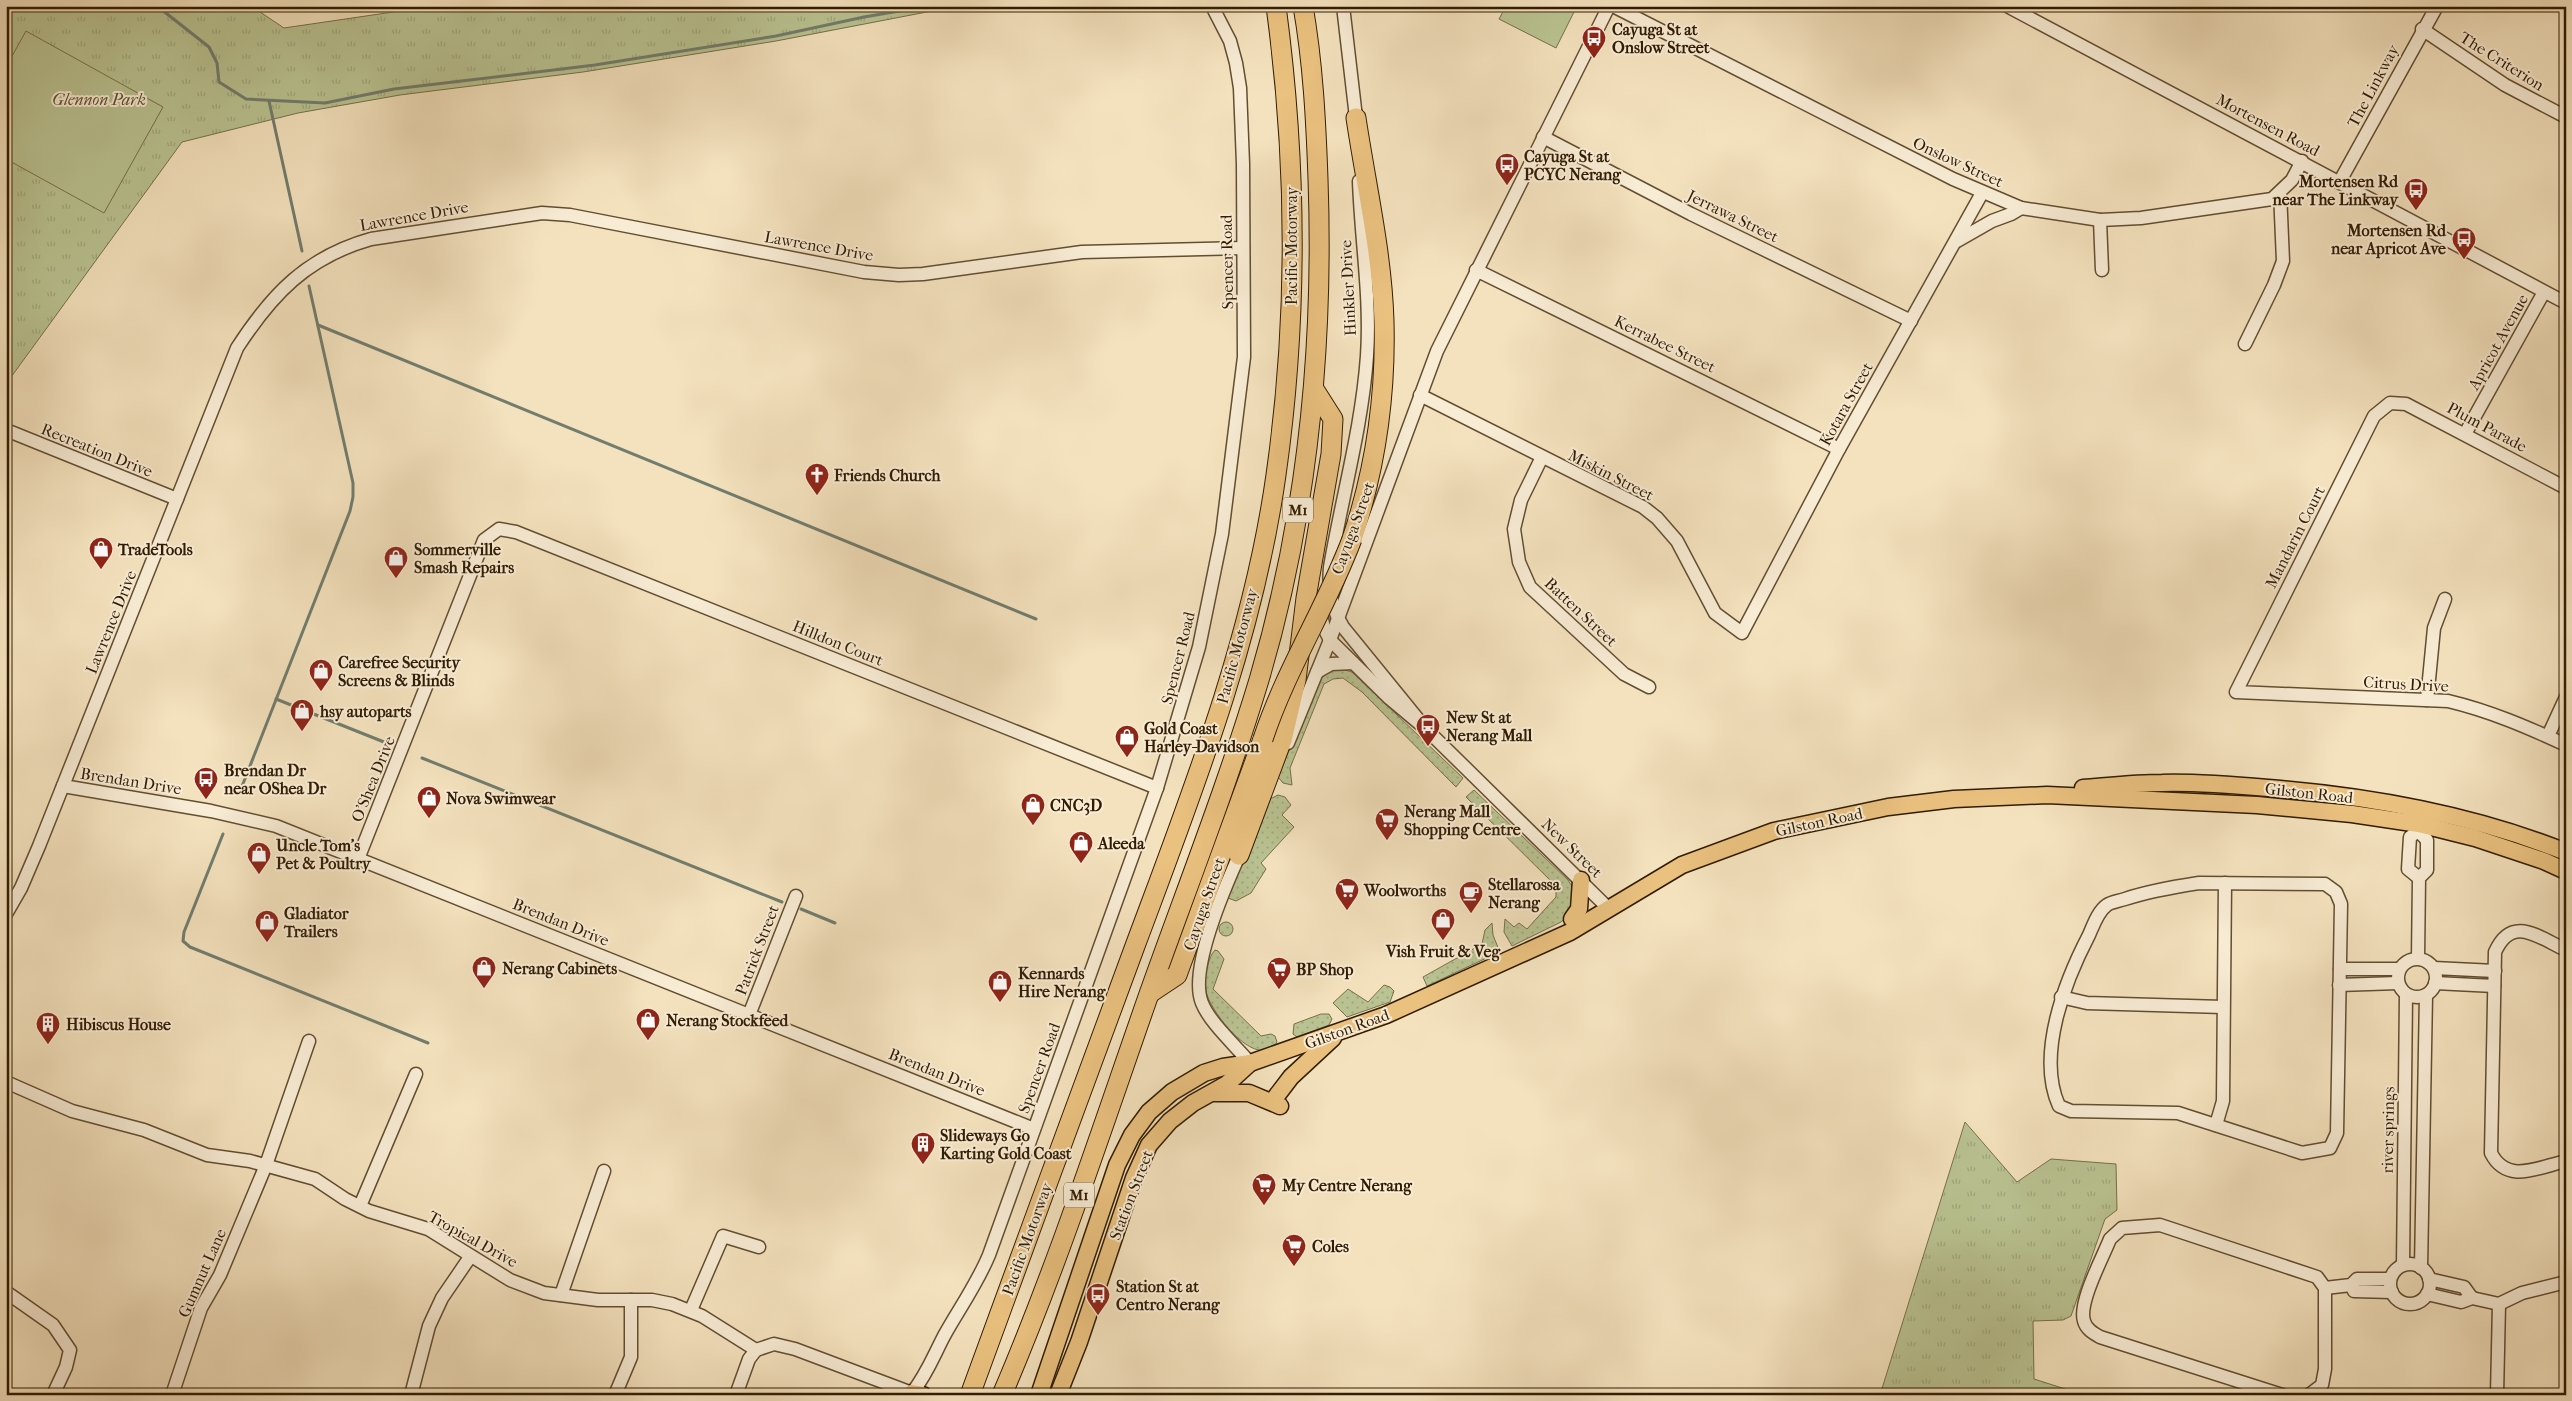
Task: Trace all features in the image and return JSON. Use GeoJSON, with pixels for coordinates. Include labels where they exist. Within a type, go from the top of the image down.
{"type":"FeatureCollection","features":[{"type":"Feature","properties":{"kind":"highway","name":"Pacific Motorway"},"geometry":{"type":"LineString","coordinates":[[970,1395],[1202,766],[1243,635],[1258,567],[1276,479],[1287,379],[1293,284],[1288,114],[1276,6]]}},
{"type":"Feature","properties":{"kind":"highway","name":"Pacific Motorway"},"geometry":{"type":"LineString","coordinates":[[1002,1395],[1081,1188],[1230,770],[1259,679],[1292,542],[1314,389],[1320,283],[1316,131],[1303,6]]}},
{"type":"Feature","properties":{"kind":"highway"},"geometry":{"type":"LineString","coordinates":[[1150,992],[1178,976],[1280,693],[1327,599],[1352,539],[1361,511],[1374,451],[1380,410],[1384,341],[1380,279],[1356,118]]}},
{"type":"Feature","properties":{"kind":"highway"},"geometry":{"type":"LineString","coordinates":[[1239,855],[1282,740],[1298,674],[1306,598],[1331,454],[1334,419],[1314,389]]}},
{"type":"Feature","properties":{"kind":"main road","name":"Gilston Road"},"geometry":{"type":"LineString","coordinates":[[1250,1063],[1386,1015],[1565,934],[1682,864],[1774,831],[1888,807],[1954,799],[2047,795],[2071,789],[2162,783],[2215,784],[2320,792],[2475,838],[2544,861],[2566,871]]}},
{"type":"Feature","properties":{"kind":"main road","name":"Gilston Road"},"geometry":{"type":"LineString","coordinates":[[2420,821],[2490,824],[2566,852]]}},
{"type":"Feature","properties":{"kind":"main road"},"geometry":{"type":"LineString","coordinates":[[1572,919],[1579,910],[1581,880]]}},
{"type":"Feature","properties":{"kind":"main road","name":"Gilston Road"},"geometry":{"type":"LineString","coordinates":[[1442,990],[1572,919],[1608,908]]}},
{"type":"Feature","properties":{"kind":"main road"},"geometry":{"type":"LineString","coordinates":[[1210,1094],[1246,1092],[1278,1102],[1311,1057],[1343,1030]]}},
{"type":"Feature","properties":{"kind":"main road","name":"Station Street"},"geometry":{"type":"LineString","coordinates":[[1058,1395],[1079,1342],[1141,1159],[1152,1141],[1177,1114],[1227,1084],[1250,1063]]}},
{"type":"Feature","properties":{"kind":"main road","name":"Station Street"},"geometry":{"type":"LineString","coordinates":[[1039,1395],[1113,1173],[1132,1135],[1157,1105],[1188,1082],[1223,1066],[1250,1063]]}},
{"type":"Feature","properties":{"kind":"main road"},"geometry":{"type":"LineString","coordinates":[[1070,1395],[1079,1342]]}},
{"type":"Feature","properties":{"kind":"street","name":"Spencer Road"},"geometry":{"type":"LineString","coordinates":[[915,1394],[928,1373],[943,1338],[983,1268],[1157,788],[1199,647],[1222,534],[1244,358],[1240,88],[1230,41],[1212,6]]}},
{"type":"Feature","properties":{"kind":"street","name":"Hinkler Drive"},"geometry":{"type":"LineString","coordinates":[[1330,640],[1324,628],[1320,610],[1359,415],[1367,356],[1367,304],[1356,118],[1343,6]]}},
{"type":"Feature","properties":{"kind":"street","name":"Cayuga Street"},"geometry":{"type":"LineString","coordinates":[[1250,1063],[1204,1008],[1198,984],[1200,966],[1212,926],[1239,855],[1266,798],[1338,620],[1440,344],[1543,137],[1611,6]]}},
{"type":"Feature","properties":{"kind":"street","name":"Onslow Street"},"geometry":{"type":"LineString","coordinates":[[1611,6],[1982,193],[2021,208],[2100,220],[2141,218],[2272,199],[2292,180],[2302,161]]}},
{"type":"Feature","properties":{"kind":"street","name":"Mortensen Road"},"geometry":{"type":"LineString","coordinates":[[2008,6],[2340,181],[2566,303]]}},
{"type":"Feature","properties":{"kind":"street","name":"The Linkway"},"geometry":{"type":"LineString","coordinates":[[2340,181],[2437,6]]}},
{"type":"Feature","properties":{"kind":"street","name":"The Criterion"},"geometry":{"type":"LineString","coordinates":[[2422,30],[2505,84],[2566,117]]}},
{"type":"Feature","properties":{"kind":"street","name":"Jerrawa Street"},"geometry":{"type":"LineString","coordinates":[[1543,137],[1700,218],[1911,321]]}},
{"type":"Feature","properties":{"kind":"street"},"geometry":{"type":"LineString","coordinates":[[2245,344],[2274,285],[2283,261],[2280,192]]}},
{"type":"Feature","properties":{"kind":"street","name":"Kotara Street"},"geometry":{"type":"LineString","coordinates":[[1742,633],[1839,448],[1982,193]]}},
{"type":"Feature","properties":{"kind":"street"},"geometry":{"type":"LineString","coordinates":[[1956,242],[1992,221],[2021,208]]}},
{"type":"Feature","properties":{"kind":"street","name":"Lawrence Drive"},"geometry":{"type":"LineString","coordinates":[[6,914],[27,875],[237,348],[265,307],[292,280],[321,259],[354,244],[379,237],[542,213],[570,216],[864,272],[898,275],[923,274],[1082,252],[1243,248]]}},
{"type":"Feature","properties":{"kind":"street"},"geometry":{"type":"LineString","coordinates":[[2100,220],[2102,270]]}},
{"type":"Feature","properties":{"kind":"street","name":"Kerrabee Street"},"geometry":{"type":"LineString","coordinates":[[1476,270],[1839,448]]}},
{"type":"Feature","properties":{"kind":"street","name":"Apricot Avenue"},"geometry":{"type":"LineString","coordinates":[[2465,434],[2544,292]]}},
{"type":"Feature","properties":{"kind":"street","name":"Miskin Street"},"geometry":{"type":"LineString","coordinates":[[1420,395],[1542,458],[1625,497],[1657,518],[1676,541],[1715,613],[1742,633]]}},
{"type":"Feature","properties":{"kind":"street","name":"Plum Parade"},"geometry":{"type":"LineString","coordinates":[[2390,403],[2406,404],[2566,488]]}},
{"type":"Feature","properties":{"kind":"street","name":"Mandarin Court"},"geometry":{"type":"LineString","coordinates":[[2236,692],[2374,416],[2390,403]]}},
{"type":"Feature","properties":{"kind":"street","name":"Recreation Drive"},"geometry":{"type":"LineString","coordinates":[[6,430],[176,499]]}},
{"type":"Feature","properties":{"kind":"street","name":"Batten Street"},"geometry":{"type":"LineString","coordinates":[[1542,458],[1521,500],[1514,529],[1519,562],[1526,579],[1530,587],[1624,674],[1648,687]]}},
{"type":"Feature","properties":{"kind":"street","name":"O'Shea Drive"},"geometry":{"type":"LineString","coordinates":[[358,859],[484,540],[499,529],[506,530]]}},
{"type":"Feature","properties":{"kind":"street","name":"Hilldon Court"},"geometry":{"type":"LineString","coordinates":[[506,530],[1157,788]]}},
{"type":"Feature","properties":{"kind":"street","name":"Hinkler Drive"},"geometry":{"type":"LineString","coordinates":[[1330,567],[1329,592],[1338,620]]}},
{"type":"Feature","properties":{"kind":"street"},"geometry":{"type":"LineString","coordinates":[[2427,700],[2434,628],[2446,599]]}},
{"type":"Feature","properties":{"kind":"street","name":"New Street"},"geometry":{"type":"LineString","coordinates":[[1338,620],[1426,729]]}},
{"type":"Feature","properties":{"kind":"street","name":"New Street"},"geometry":{"type":"LineString","coordinates":[[1330,640],[1389,698],[1426,729],[1608,908]]}},
{"type":"Feature","properties":{"kind":"street"},"geometry":{"type":"LineString","coordinates":[[1316,672],[1331,664],[1353,663]]}},
{"type":"Feature","properties":{"kind":"street","name":"Citrus Drive"},"geometry":{"type":"LineString","coordinates":[[2236,692],[2448,701],[2480,709],[2566,744]]}},
{"type":"Feature","properties":{"kind":"street"},"geometry":{"type":"LineString","coordinates":[[2548,736],[2566,697]]}},
{"type":"Feature","properties":{"kind":"street","name":"Brendan Drive"},"geometry":{"type":"LineString","coordinates":[[62,786],[211,811],[276,826],[1034,1129]]}},
{"type":"Feature","properties":{"kind":"street"},"geometry":{"type":"LineString","coordinates":[[2420,821],[2410,837],[2408,869],[2420,878]]}},
{"type":"Feature","properties":{"kind":"street"},"geometry":{"type":"LineString","coordinates":[[2418,958],[2420,878],[2427,870],[2427,840],[2420,821]]}},
{"type":"Feature","properties":{"kind":"street"},"geometry":{"type":"LineString","coordinates":[[2199,883],[2225,883],[2325,884],[2336,892],[2340,904],[2337,1133],[2330,1148],[2302,1153],[2178,1113],[2071,1111],[2060,1106],[2053,1092],[2052,1043],[2061,997],[2072,967],[2106,906],[2151,890],[2199,883]]}},
{"type":"Feature","properties":{"kind":"street"},"geometry":{"type":"LineString","coordinates":[[2216,1125],[2223,1101],[2225,883]]}},
{"type":"Feature","properties":{"kind":"street","name":"Patrick Street"},"geometry":{"type":"LineString","coordinates":[[749,1015],[796,896]]}},
{"type":"Feature","properties":{"kind":"street"},"geometry":{"type":"LineString","coordinates":[[2566,950],[2524,930],[2513,931],[2501,938],[2495,952],[2491,1153],[2496,1162],[2506,1170],[2520,1172],[2566,1161]]}},
{"type":"Feature","properties":{"kind":"street"},"geometry":{"type":"LineString","coordinates":[[2434,968],[2435,983],[2426,995],[2420,997],[2406,995],[2398,984],[2399,969],[2408,960],[2418,958],[2434,968],[2495,971]]}},
{"type":"Feature","properties":{"kind":"street"},"geometry":{"type":"LineString","coordinates":[[2340,969],[2399,969]]}},
{"type":"Feature","properties":{"kind":"street"},"geometry":{"type":"LineString","coordinates":[[2435,983],[2494,986]]}},
{"type":"Feature","properties":{"kind":"street"},"geometry":{"type":"LineString","coordinates":[[2339,985],[2398,984]]}},
{"type":"Feature","properties":{"kind":"street","name":"river springs"},"geometry":{"type":"LineString","coordinates":[[2402,1265],[2406,995]]}},
{"type":"Feature","properties":{"kind":"street"},"geometry":{"type":"LineString","coordinates":[[2421,1268],[2426,995]]}},
{"type":"Feature","properties":{"kind":"street"},"geometry":{"type":"LineString","coordinates":[[2061,997],[2088,1004],[2223,1007]]}},
{"type":"Feature","properties":{"kind":"street","name":"Gumnut Lane"},"geometry":{"type":"LineString","coordinates":[[172,1395],[201,1308],[220,1275],[266,1165],[309,1041]]}},
{"type":"Feature","properties":{"kind":"street"},"geometry":{"type":"LineString","coordinates":[[360,1206],[416,1074]]}},
{"type":"Feature","properties":{"kind":"street","name":"Tropical Drive"},"geometry":{"type":"LineString","coordinates":[[6,1082],[72,1111],[144,1130],[207,1155],[266,1165],[315,1179],[360,1206],[428,1229],[470,1257],[510,1280],[544,1293],[598,1300],[652,1300],[691,1310],[756,1350]]}},
{"type":"Feature","properties":{"kind":"street"},"geometry":{"type":"LineString","coordinates":[[561,1295],[604,1170]]}},
{"type":"Feature","properties":{"kind":"street"},"geometry":{"type":"LineString","coordinates":[[2282,1395],[2100,1337],[2088,1330],[2084,1322],[2084,1305],[2110,1239],[2122,1228],[2160,1225],[2317,1276],[2325,1288],[2325,1369],[2322,1385],[2309,1395]]}},
{"type":"Feature","properties":{"kind":"street"},"geometry":{"type":"LineString","coordinates":[[691,1310],[723,1236],[759,1247]]}},
{"type":"Feature","properties":{"kind":"street"},"geometry":{"type":"LineString","coordinates":[[411,1395],[429,1326],[442,1298],[470,1257]]}},
{"type":"Feature","properties":{"kind":"street"},"geometry":{"type":"LineString","coordinates":[[2429,1279],[2427,1294],[2423,1299],[2412,1303],[2399,1301],[2392,1292],[2390,1279],[2395,1270],[2402,1265],[2409,1264],[2421,1268],[2429,1279],[2464,1287],[2472,1298]]}},
{"type":"Feature","properties":{"kind":"street"},"geometry":{"type":"LineString","coordinates":[[2325,1288],[2351,1285],[2357,1279],[2390,1279]]}},
{"type":"Feature","properties":{"kind":"street"},"geometry":{"type":"LineString","coordinates":[[2427,1294],[2461,1302],[2472,1298],[2499,1304],[2522,1293],[2566,1282]]}},
{"type":"Feature","properties":{"kind":"street"},"geometry":{"type":"LineString","coordinates":[[2351,1285],[2354,1291],[2392,1292]]}},
{"type":"Feature","properties":{"kind":"street"},"geometry":{"type":"LineString","coordinates":[[6,1292],[53,1325],[70,1350],[66,1367],[53,1395]]}},
{"type":"Feature","properties":{"kind":"street"},"geometry":{"type":"LineString","coordinates":[[615,1395],[631,1357],[631,1300]]}},
{"type":"Feature","properties":{"kind":"street"},"geometry":{"type":"LineString","coordinates":[[2497,1395],[2499,1304]]}},
{"type":"Feature","properties":{"kind":"street"},"geometry":{"type":"LineString","coordinates":[[736,1395],[749,1359],[756,1350],[774,1344],[795,1349],[915,1394]]}},
{"type":"Feature","properties":{"kind":"green space","name":"Glennon Park"},"geometry":{"type":"Polygon","coordinates":[[[6,6],[251,6],[284,28],[434,6],[958,6],[776,41],[583,72],[400,95],[298,113],[182,142],[6,384],[6,6]]]}},
{"type":"Feature","properties":{"kind":"green space"},"geometry":{"type":"Polygon","coordinates":[[[1506,6],[1577,6],[1556,48],[1499,19],[1506,6]]]}},
{"type":"Feature","properties":{"kind":"green space"},"geometry":{"type":"Polygon","coordinates":[[[26,31],[163,107],[104,213],[6,159],[6,67],[26,31]]]}},
{"type":"Feature","properties":{"kind":"green space"},"geometry":{"type":"Polygon","coordinates":[[[1341,669],[1352,672],[1463,778],[1456,787],[1362,692],[1343,678],[1333,679],[1324,684],[1290,768],[1292,785],[1283,783],[1278,777],[1318,680],[1325,672],[1341,669]]]}},
{"type":"Feature","properties":{"kind":"green space"},"geometry":{"type":"Polygon","coordinates":[[[1474,790],[1568,880],[1573,888],[1572,912],[1561,922],[1512,946],[1504,932],[1505,919],[1514,927],[1519,923],[1527,929],[1556,897],[1556,886],[1466,797],[1474,790]]]}},
{"type":"Feature","properties":{"kind":"green space"},"geometry":{"type":"Polygon","coordinates":[[[1278,795],[1285,797],[1291,805],[1282,815],[1294,827],[1261,863],[1266,869],[1251,893],[1236,901],[1228,898],[1270,799],[1278,795]]]}},
{"type":"Feature","properties":{"kind":"green space"},"geometry":{"type":"Polygon","coordinates":[[[1223,922],[1229,922],[1233,929],[1229,936],[1223,936],[1219,932],[1219,926],[1223,922]]]}},
{"type":"Feature","properties":{"kind":"green space"},"geometry":{"type":"Polygon","coordinates":[[[1492,923],[1493,935],[1499,950],[1495,954],[1427,986],[1423,977],[1482,944],[1485,930],[1492,923]]]}},
{"type":"Feature","properties":{"kind":"green space"},"geometry":{"type":"Polygon","coordinates":[[[1215,950],[1224,959],[1213,989],[1261,1036],[1271,1034],[1275,1036],[1277,1042],[1268,1049],[1258,1050],[1237,1037],[1211,1004],[1205,987],[1205,980],[1208,964],[1215,950]]]}},
{"type":"Feature","properties":{"kind":"green space"},"geometry":{"type":"Polygon","coordinates":[[[1384,985],[1394,991],[1390,1002],[1347,1017],[1333,1003],[1348,989],[1368,1002],[1384,985]]]}},
{"type":"Feature","properties":{"kind":"green space"},"geometry":{"type":"Polygon","coordinates":[[[1321,1014],[1329,1014],[1332,1019],[1329,1025],[1297,1037],[1293,1034],[1294,1024],[1321,1014]]]}},
{"type":"Feature","properties":{"kind":"green space"},"geometry":{"type":"Polygon","coordinates":[[[1965,1122],[2017,1182],[2051,1159],[2116,1164],[2117,1210],[2105,1219],[2071,1316],[2063,1320],[2033,1321],[2034,1379],[2084,1395],[1880,1395],[1965,1122]]]}},
{"type":"Feature","properties":{"kind":"waterway"},"geometry":{"type":"LineString","coordinates":[[157,6],[209,47],[217,63],[219,82],[246,99],[325,103],[394,89],[595,65],[776,36],[864,17],[929,6]]}},
{"type":"Feature","properties":{"kind":"waterway"},"geometry":{"type":"LineString","coordinates":[[269,101],[302,251]]}},
{"type":"Feature","properties":{"kind":"waterway"},"geometry":{"type":"LineString","coordinates":[[239,794],[350,511],[353,497],[353,483],[309,286]]}},
{"type":"Feature","properties":{"kind":"waterway"},"geometry":{"type":"LineString","coordinates":[[318,325],[1036,619]]}},
{"type":"Feature","properties":{"kind":"waterway"},"geometry":{"type":"LineString","coordinates":[[276,699],[384,742]]}},
{"type":"Feature","properties":{"kind":"waterway"},"geometry":{"type":"LineString","coordinates":[[422,758],[782,902]]}},
{"type":"Feature","properties":{"kind":"waterway"},"geometry":{"type":"LineString","coordinates":[[223,834],[184,932],[183,941],[190,947],[428,1043]]}},
{"type":"Feature","properties":{"kind":"waterway"},"geometry":{"type":"LineString","coordinates":[[801,909],[835,923]]}},
{"type":"Feature","properties":{"kind":"place","name":"Cayuga St at Onslow Street"},"geometry":{"type":"Point","coordinates":[1594,59]}},
{"type":"Feature","properties":{"kind":"place","name":"Cayuga St at PCYC Nerang"},"geometry":{"type":"Point","coordinates":[1507,186]}},
{"type":"Feature","properties":{"kind":"place","name":"Mortensen Rd near The Linkway"},"geometry":{"type":"Point","coordinates":[2416,211]}},
{"type":"Feature","properties":{"kind":"place","name":"Mortensen Rd near Apricot Ave"},"geometry":{"type":"Point","coordinates":[2464,260]}},
{"type":"Feature","properties":{"kind":"place","name":"Friends Church"},"geometry":{"type":"Point","coordinates":[817,496]}},
{"type":"Feature","properties":{"kind":"place","name":"TradeTools"},"geometry":{"type":"Point","coordinates":[101,570]}},
{"type":"Feature","properties":{"kind":"place","name":"Sommerville Smash Repairs"},"geometry":{"type":"Point","coordinates":[396,579]}},
{"type":"Feature","properties":{"kind":"place","name":"Carefree Security Screens & Blinds"},"geometry":{"type":"Point","coordinates":[321,692]}},
{"type":"Feature","properties":{"kind":"place","name":"hsy autoparts"},"geometry":{"type":"Point","coordinates":[302,732]}},
{"type":"Feature","properties":{"kind":"place","name":"New St at Nerang Mall"},"geometry":{"type":"Point","coordinates":[1428,747]}},
{"type":"Feature","properties":{"kind":"place","name":"Gold Coast Harley-Davidson"},"geometry":{"type":"Point","coordinates":[1127,758]}},
{"type":"Feature","properties":{"kind":"place","name":"Brendan Dr near OShea Dr"},"geometry":{"type":"Point","coordinates":[206,800]}},
{"type":"Feature","properties":{"kind":"place","name":"Nova Swimwear"},"geometry":{"type":"Point","coordinates":[429,819]}},
{"type":"Feature","properties":{"kind":"place","name":"CNC3D"},"geometry":{"type":"Point","coordinates":[1033,826]}},
{"type":"Feature","properties":{"kind":"place","name":"Nerang Mall Shopping Centre"},"geometry":{"type":"Point","coordinates":[1387,841]}},
{"type":"Feature","properties":{"kind":"place","name":"Aleeda"},"geometry":{"type":"Point","coordinates":[1081,864]}},
{"type":"Feature","properties":{"kind":"place","name":"Uncle Tom's Pet & Poultry"},"geometry":{"type":"Point","coordinates":[259,875]}},
{"type":"Feature","properties":{"kind":"place","name":"Woolworths"},"geometry":{"type":"Point","coordinates":[1347,911]}},
{"type":"Feature","properties":{"kind":"place","name":"Stellarossa Nerang"},"geometry":{"type":"Point","coordinates":[1471,914]}},
{"type":"Feature","properties":{"kind":"place","name":"Vish Fruit & Veg"},"geometry":{"type":"Point","coordinates":[1443,941]}},
{"type":"Feature","properties":{"kind":"place","name":"Gladiator Trailers"},"geometry":{"type":"Point","coordinates":[267,943]}},
{"type":"Feature","properties":{"kind":"place","name":"Nerang Cabinets"},"geometry":{"type":"Point","coordinates":[484,989]}},
{"type":"Feature","properties":{"kind":"place","name":"BP Shop"},"geometry":{"type":"Point","coordinates":[1279,990]}},
{"type":"Feature","properties":{"kind":"place","name":"Kennards Hire Nerang"},"geometry":{"type":"Point","coordinates":[1000,1003]}},
{"type":"Feature","properties":{"kind":"place","name":"Nerang Stockfeed"},"geometry":{"type":"Point","coordinates":[648,1041]}},
{"type":"Feature","properties":{"kind":"place","name":"Hibiscus House"},"geometry":{"type":"Point","coordinates":[48,1045]}},
{"type":"Feature","properties":{"kind":"place","name":"Slideways Go Karting Gold Coast"},"geometry":{"type":"Point","coordinates":[923,1165]}},
{"type":"Feature","properties":{"kind":"place","name":"My Centre Nerang"},"geometry":{"type":"Point","coordinates":[1264,1206]}},
{"type":"Feature","properties":{"kind":"place","name":"Coles"},"geometry":{"type":"Point","coordinates":[1294,1267]}},
{"type":"Feature","properties":{"kind":"place","name":"Station St at Centro Nerang"},"geometry":{"type":"Point","coordinates":[1098,1316]}}]}
